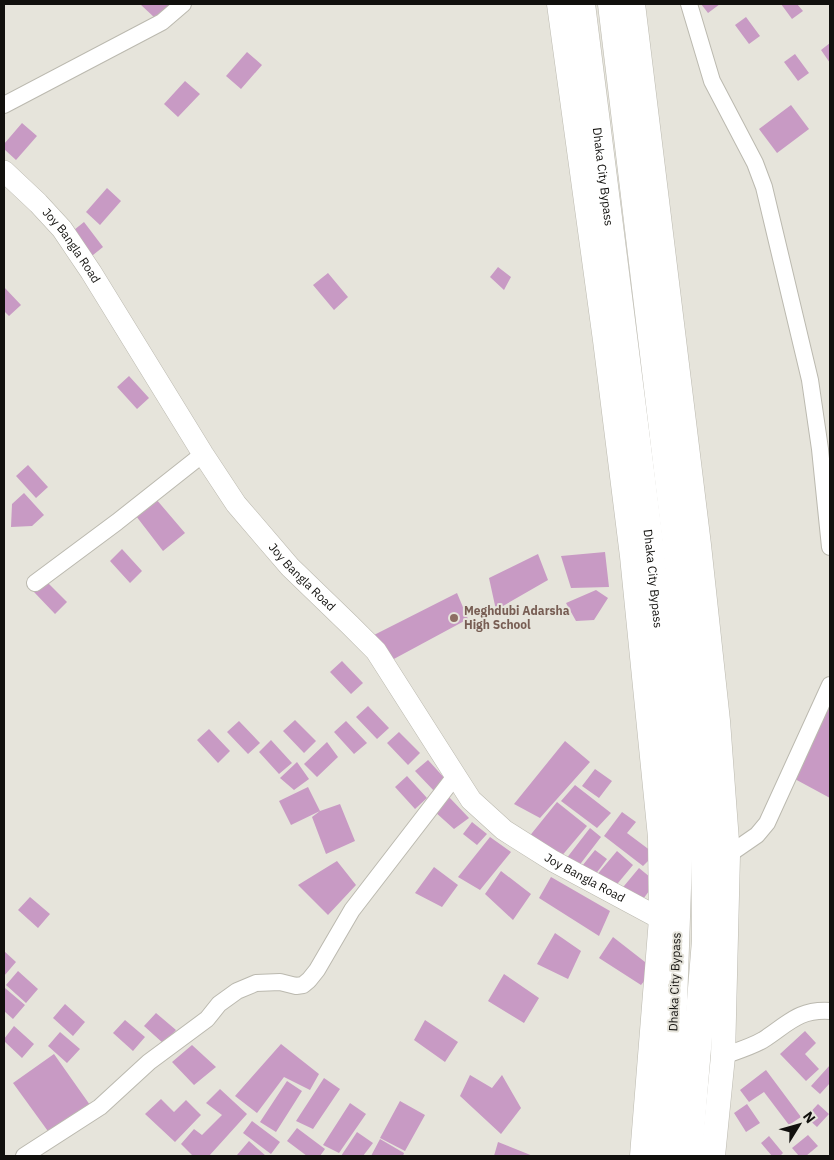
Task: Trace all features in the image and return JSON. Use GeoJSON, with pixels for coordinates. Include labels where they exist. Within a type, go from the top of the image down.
{"type":"FeatureCollection","features":[{"type":"Feature","properties":{"kind":"highway","name":"Dhaka City Bypass"},"geometry":{"type":"LineString","coordinates":[[581,4],[649,540],[679,830],[670,1091],[664,1156]]}},
{"type":"Feature","properties":{"kind":"highway","name":"Dhaka City Bypass"},"geometry":{"type":"LineString","coordinates":[[612,4],[676,537],[705,833],[706,942],[688,1156]]}},
{"type":"Feature","properties":{"kind":"main road"},"geometry":{"type":"LineString","coordinates":[[559,4],[605,340],[632,556],[660,837],[661,919],[642,1156]]}},
{"type":"Feature","properties":{"kind":"main road"},"geometry":{"type":"LineString","coordinates":[[632,4],[699,545],[718,721],[728,855],[723,1056],[713,1156]]}},
{"type":"Feature","properties":{"kind":"street"},"geometry":{"type":"LineString","coordinates":[[4,106],[162,22],[183,4]]}},
{"type":"Feature","properties":{"kind":"street"},"geometry":{"type":"LineString","coordinates":[[689,4],[712,81],[755,163],[764,187],[810,380],[820,449],[830,547]]}},
{"type":"Feature","properties":{"kind":"street","name":"Joy Bangla Road"},"geometry":{"type":"LineString","coordinates":[[4,171],[62,228],[236,504],[268,543],[304,582],[350,624],[376,651],[471,800],[504,830],[553,861],[661,919]]}},
{"type":"Feature","properties":{"kind":"street"},"geometry":{"type":"LineString","coordinates":[[35,583],[87,545],[203,454]]}},
{"type":"Feature","properties":{"kind":"street"},"geometry":{"type":"LineString","coordinates":[[728,855],[757,835],[767,823],[830,685]]}},
{"type":"Feature","properties":{"kind":"street"},"geometry":{"type":"LineString","coordinates":[[24,1156],[100,1107],[149,1062],[207,1019],[219,1004],[237,991],[256,983],[280,982],[296,986],[303,985],[310,980],[318,970],[352,910],[456,775]]}},
{"type":"Feature","properties":{"kind":"street"},"geometry":{"type":"LineString","coordinates":[[723,1056],[763,1040],[805,1012],[830,1011]]}},
{"type":"Feature","properties":{"kind":"building"},"geometry":{"type":"Polygon","coordinates":[[[140,4],[174,4],[156,19],[140,4]]]}},
{"type":"Feature","properties":{"kind":"building"},"geometry":{"type":"Polygon","coordinates":[[[701,4],[720,4],[708,13],[701,4]]]}},
{"type":"Feature","properties":{"kind":"building"},"geometry":{"type":"Polygon","coordinates":[[[781,4],[797,4],[803,11],[792,19],[781,4]]]}},
{"type":"Feature","properties":{"kind":"building"},"geometry":{"type":"Polygon","coordinates":[[[746,17],[760,36],[749,44],[735,25],[746,17]]]}},
{"type":"Feature","properties":{"kind":"building"},"geometry":{"type":"Polygon","coordinates":[[[830,43],[830,63],[821,50],[830,43]]]}},
{"type":"Feature","properties":{"kind":"building"},"geometry":{"type":"Polygon","coordinates":[[[247,52],[262,65],[241,89],[226,76],[247,52]]]}},
{"type":"Feature","properties":{"kind":"building"},"geometry":{"type":"Polygon","coordinates":[[[795,54],[809,73],[798,81],[784,62],[795,54]]]}},
{"type":"Feature","properties":{"kind":"building"},"geometry":{"type":"Polygon","coordinates":[[[185,81],[200,94],[178,117],[164,104],[185,81]]]}},
{"type":"Feature","properties":{"kind":"building"},"geometry":{"type":"Polygon","coordinates":[[[791,105],[809,129],[777,153],[759,129],[791,105]]]}},
{"type":"Feature","properties":{"kind":"building"},"geometry":{"type":"Polygon","coordinates":[[[22,123],[37,136],[16,160],[4,149],[4,144],[22,123]]]}},
{"type":"Feature","properties":{"kind":"building"},"geometry":{"type":"Polygon","coordinates":[[[107,188],[121,201],[100,225],[86,212],[107,188]]]}},
{"type":"Feature","properties":{"kind":"building"},"geometry":{"type":"Polygon","coordinates":[[[84,222],[103,247],[88,259],[69,234],[84,222]]]}},
{"type":"Feature","properties":{"kind":"building"},"geometry":{"type":"Polygon","coordinates":[[[498,267],[511,277],[504,290],[490,277],[498,267]]]}},
{"type":"Feature","properties":{"kind":"building"},"geometry":{"type":"Polygon","coordinates":[[[328,273],[348,297],[334,310],[313,285],[328,273]]]}},
{"type":"Feature","properties":{"kind":"building"},"geometry":{"type":"Polygon","coordinates":[[[4,287],[21,305],[9,316],[4,311],[4,287]]]}},
{"type":"Feature","properties":{"kind":"building"},"geometry":{"type":"Polygon","coordinates":[[[129,376],[149,398],[137,409],[117,387],[129,376]]]}},
{"type":"Feature","properties":{"kind":"building"},"geometry":{"type":"Polygon","coordinates":[[[28,465],[48,487],[36,498],[16,476],[28,465]]]}},
{"type":"Feature","properties":{"kind":"building"},"geometry":{"type":"Polygon","coordinates":[[[24,493],[44,515],[32,526],[11,527],[12,504],[24,493]]]}},
{"type":"Feature","properties":{"kind":"building"},"geometry":{"type":"Polygon","coordinates":[[[156,499],[185,533],[163,551],[136,516],[156,499]]]}},
{"type":"Feature","properties":{"kind":"building"},"geometry":{"type":"Polygon","coordinates":[[[122,549],[142,571],[130,583],[110,561],[122,549]]]}},
{"type":"Feature","properties":{"kind":"building"},"geometry":{"type":"Polygon","coordinates":[[[605,552],[609,587],[571,588],[561,556],[605,552]]]}},
{"type":"Feature","properties":{"kind":"building"},"geometry":{"type":"Polygon","coordinates":[[[538,554],[548,580],[496,610],[489,578],[538,554]]]}},
{"type":"Feature","properties":{"kind":"building"},"geometry":{"type":"Polygon","coordinates":[[[46,581],[67,602],[55,614],[34,592],[46,581]]]}},
{"type":"Feature","properties":{"kind":"building"},"geometry":{"type":"Polygon","coordinates":[[[596,590],[608,598],[594,620],[576,621],[566,603],[596,590]]]}},
{"type":"Feature","properties":{"kind":"building"},"geometry":{"type":"Polygon","coordinates":[[[457,593],[468,619],[392,660],[374,635],[457,593]]]}},
{"type":"Feature","properties":{"kind":"building"},"geometry":{"type":"Polygon","coordinates":[[[342,661],[363,683],[351,694],[330,672],[342,661]]]}},
{"type":"Feature","properties":{"kind":"building"},"geometry":{"type":"Polygon","coordinates":[[[830,705],[830,798],[793,778],[830,705]]]}},
{"type":"Feature","properties":{"kind":"building"},"geometry":{"type":"Polygon","coordinates":[[[368,706],[389,728],[377,739],[356,717],[368,706]]]}},
{"type":"Feature","properties":{"kind":"building"},"geometry":{"type":"Polygon","coordinates":[[[295,720],[316,741],[304,753],[283,731],[295,720]]]}},
{"type":"Feature","properties":{"kind":"building"},"geometry":{"type":"Polygon","coordinates":[[[239,721],[260,743],[248,754],[227,732],[239,721]]]}},
{"type":"Feature","properties":{"kind":"building"},"geometry":{"type":"Polygon","coordinates":[[[346,721],[367,743],[354,754],[334,732],[346,721]]]}},
{"type":"Feature","properties":{"kind":"building"},"geometry":{"type":"Polygon","coordinates":[[[209,729],[230,751],[218,763],[197,740],[209,729]]]}},
{"type":"Feature","properties":{"kind":"building"},"geometry":{"type":"Polygon","coordinates":[[[399,732],[420,753],[408,765],[387,743],[399,732]]]}},
{"type":"Feature","properties":{"kind":"building"},"geometry":{"type":"Polygon","coordinates":[[[271,740],[292,763],[279,774],[259,752],[271,740]]]}},
{"type":"Feature","properties":{"kind":"building"},"geometry":{"type":"Polygon","coordinates":[[[565,741],[590,762],[540,818],[514,804],[565,741]]]}},
{"type":"Feature","properties":{"kind":"building"},"geometry":{"type":"Polygon","coordinates":[[[327,742],[338,757],[317,777],[304,764],[327,742]]]}},
{"type":"Feature","properties":{"kind":"building"},"geometry":{"type":"Polygon","coordinates":[[[428,760],[448,782],[436,793],[415,771],[428,760]]]}},
{"type":"Feature","properties":{"kind":"building"},"geometry":{"type":"Polygon","coordinates":[[[297,762],[309,779],[294,790],[280,778],[297,762]]]}},
{"type":"Feature","properties":{"kind":"building"},"geometry":{"type":"Polygon","coordinates":[[[595,769],[612,781],[599,798],[582,786],[595,769]]]}},
{"type":"Feature","properties":{"kind":"building"},"geometry":{"type":"Polygon","coordinates":[[[407,776],[427,798],[415,809],[395,787],[407,776]]]}},
{"type":"Feature","properties":{"kind":"building"},"geometry":{"type":"Polygon","coordinates":[[[575,785],[611,813],[597,828],[561,801],[575,785]]]}},
{"type":"Feature","properties":{"kind":"building"},"geometry":{"type":"Polygon","coordinates":[[[308,787],[320,811],[291,825],[279,801],[308,787]]]}},
{"type":"Feature","properties":{"kind":"building"},"geometry":{"type":"Polygon","coordinates":[[[449,797],[469,818],[454,829],[434,811],[449,797]]]}},
{"type":"Feature","properties":{"kind":"building"},"geometry":{"type":"Polygon","coordinates":[[[557,802],[587,826],[560,858],[528,838],[557,802]]]}},
{"type":"Feature","properties":{"kind":"building"},"geometry":{"type":"Polygon","coordinates":[[[340,804],[355,841],[326,854],[312,817],[320,811],[340,804]]]}},
{"type":"Feature","properties":{"kind":"building"},"geometry":{"type":"Polygon","coordinates":[[[622,812],[636,822],[627,833],[655,854],[643,866],[604,836],[622,812]]]}},
{"type":"Feature","properties":{"kind":"building"},"geometry":{"type":"Polygon","coordinates":[[[472,822],[487,834],[477,845],[463,834],[472,822]]]}},
{"type":"Feature","properties":{"kind":"building"},"geometry":{"type":"Polygon","coordinates":[[[590,828],[601,837],[578,867],[566,859],[590,828]]]}},
{"type":"Feature","properties":{"kind":"building"},"geometry":{"type":"Polygon","coordinates":[[[490,837],[511,852],[480,890],[458,877],[490,837]]]}},
{"type":"Feature","properties":{"kind":"building"},"geometry":{"type":"Polygon","coordinates":[[[595,850],[607,859],[592,879],[578,871],[595,850]]]}},
{"type":"Feature","properties":{"kind":"building"},"geometry":{"type":"Polygon","coordinates":[[[617,851],[633,865],[613,889],[595,877],[617,851]]]}},
{"type":"Feature","properties":{"kind":"building"},"geometry":{"type":"Polygon","coordinates":[[[337,861],[356,885],[328,915],[298,885],[337,861]]]}},
{"type":"Feature","properties":{"kind":"building"},"geometry":{"type":"Polygon","coordinates":[[[434,867],[458,885],[442,907],[415,893],[434,867]]]}},
{"type":"Feature","properties":{"kind":"building"},"geometry":{"type":"Polygon","coordinates":[[[639,868],[656,882],[640,903],[619,892],[639,868]]]}},
{"type":"Feature","properties":{"kind":"building"},"geometry":{"type":"Polygon","coordinates":[[[501,871],[531,894],[513,920],[485,894],[501,871]]]}},
{"type":"Feature","properties":{"kind":"building"},"geometry":{"type":"Polygon","coordinates":[[[551,877],[610,911],[599,936],[539,898],[551,877]]]}},
{"type":"Feature","properties":{"kind":"building"},"geometry":{"type":"Polygon","coordinates":[[[30,897],[50,914],[38,928],[18,910],[30,897]]]}},
{"type":"Feature","properties":{"kind":"building"},"geometry":{"type":"Polygon","coordinates":[[[555,933],[581,951],[568,979],[537,964],[555,933]]]}},
{"type":"Feature","properties":{"kind":"building"},"geometry":{"type":"Polygon","coordinates":[[[613,937],[654,969],[641,985],[599,958],[613,937]]]}},
{"type":"Feature","properties":{"kind":"building"},"geometry":{"type":"Polygon","coordinates":[[[4,951],[16,962],[4,976],[4,951]]]}},
{"type":"Feature","properties":{"kind":"building"},"geometry":{"type":"Polygon","coordinates":[[[18,971],[38,989],[26,1003],[6,985],[18,971]]]}},
{"type":"Feature","properties":{"kind":"building"},"geometry":{"type":"Polygon","coordinates":[[[504,974],[539,998],[524,1023],[488,1001],[504,974]]]}},
{"type":"Feature","properties":{"kind":"building"},"geometry":{"type":"Polygon","coordinates":[[[5,988],[25,1005],[13,1019],[4,1011],[5,988]]]}},
{"type":"Feature","properties":{"kind":"building"},"geometry":{"type":"Polygon","coordinates":[[[65,1004],[85,1022],[73,1036],[53,1018],[65,1004]]]}},
{"type":"Feature","properties":{"kind":"building"},"geometry":{"type":"Polygon","coordinates":[[[156,1013],[176,1030],[164,1044],[144,1026],[156,1013]]]}},
{"type":"Feature","properties":{"kind":"building"},"geometry":{"type":"Polygon","coordinates":[[[125,1020],[145,1037],[133,1051],[113,1033],[125,1020]]]}},
{"type":"Feature","properties":{"kind":"building"},"geometry":{"type":"Polygon","coordinates":[[[425,1020],[458,1042],[445,1062],[414,1040],[425,1020]]]}},
{"type":"Feature","properties":{"kind":"building"},"geometry":{"type":"Polygon","coordinates":[[[14,1026],[34,1044],[22,1058],[4,1041],[14,1026]]]}},
{"type":"Feature","properties":{"kind":"building"},"geometry":{"type":"Polygon","coordinates":[[[805,1031],[816,1043],[805,1054],[819,1069],[806,1081],[780,1054],[805,1031]]]}},
{"type":"Feature","properties":{"kind":"building"},"geometry":{"type":"Polygon","coordinates":[[[60,1032],[80,1049],[67,1063],[48,1046],[60,1032]]]}},
{"type":"Feature","properties":{"kind":"building"},"geometry":{"type":"Polygon","coordinates":[[[281,1044],[319,1074],[310,1090],[284,1077],[257,1113],[235,1096],[281,1044]]]}},
{"type":"Feature","properties":{"kind":"building"},"geometry":{"type":"Polygon","coordinates":[[[192,1045],[216,1067],[194,1085],[172,1062],[192,1045]]]}},
{"type":"Feature","properties":{"kind":"building"},"geometry":{"type":"Polygon","coordinates":[[[54,1054],[90,1105],[50,1134],[13,1083],[54,1054]]]}},
{"type":"Feature","properties":{"kind":"building"},"geometry":{"type":"Polygon","coordinates":[[[830,1065],[830,1083],[820,1094],[811,1086],[830,1065]]]}},
{"type":"Feature","properties":{"kind":"building"},"geometry":{"type":"Polygon","coordinates":[[[766,1070],[801,1117],[789,1125],[764,1092],[749,1102],[740,1090],[766,1070]]]}},
{"type":"Feature","properties":{"kind":"building"},"geometry":{"type":"Polygon","coordinates":[[[470,1075],[492,1088],[502,1075],[521,1108],[501,1134],[460,1096],[470,1075]]]}},
{"type":"Feature","properties":{"kind":"building"},"geometry":{"type":"Polygon","coordinates":[[[324,1078],[340,1089],[313,1129],[296,1121],[324,1078]]]}},
{"type":"Feature","properties":{"kind":"building"},"geometry":{"type":"Polygon","coordinates":[[[287,1081],[302,1091],[276,1132],[260,1122],[287,1081]]]}},
{"type":"Feature","properties":{"kind":"building"},"geometry":{"type":"Polygon","coordinates":[[[220,1089],[247,1114],[209,1156],[193,1156],[181,1144],[194,1129],[202,1135],[222,1115],[206,1103],[220,1089]]]}},
{"type":"Feature","properties":{"kind":"building"},"geometry":{"type":"Polygon","coordinates":[[[161,1099],[174,1112],[186,1100],[201,1115],[175,1142],[145,1114],[161,1099]]]}},
{"type":"Feature","properties":{"kind":"building"},"geometry":{"type":"Polygon","coordinates":[[[400,1101],[425,1115],[405,1151],[380,1138],[400,1101]]]}},
{"type":"Feature","properties":{"kind":"building"},"geometry":{"type":"Polygon","coordinates":[[[350,1103],[366,1114],[339,1153],[323,1145],[350,1103]]]}},
{"type":"Feature","properties":{"kind":"building"},"geometry":{"type":"Polygon","coordinates":[[[747,1104],[760,1123],[746,1132],[734,1113],[747,1104]]]}},
{"type":"Feature","properties":{"kind":"building"},"geometry":{"type":"Polygon","coordinates":[[[818,1104],[829,1114],[817,1127],[806,1117],[818,1104]]]}},
{"type":"Feature","properties":{"kind":"building"},"geometry":{"type":"Polygon","coordinates":[[[252,1121],[280,1142],[271,1154],[243,1133],[252,1121]]]}},
{"type":"Feature","properties":{"kind":"building"},"geometry":{"type":"Polygon","coordinates":[[[297,1128],[325,1149],[320,1156],[307,1156],[287,1141],[297,1128]]]}},
{"type":"Feature","properties":{"kind":"building"},"geometry":{"type":"Polygon","coordinates":[[[357,1132],[373,1143],[363,1156],[341,1156],[357,1132]]]}},
{"type":"Feature","properties":{"kind":"building"},"geometry":{"type":"Polygon","coordinates":[[[808,1135],[818,1146],[806,1156],[799,1156],[792,1148],[808,1135]]]}},
{"type":"Feature","properties":{"kind":"building"},"geometry":{"type":"Polygon","coordinates":[[[769,1136],[783,1153],[780,1156],[772,1156],[761,1143],[769,1136]]]}},
{"type":"Feature","properties":{"kind":"building"},"geometry":{"type":"Polygon","coordinates":[[[380,1139],[404,1153],[403,1156],[371,1156],[380,1139]]]}},
{"type":"Feature","properties":{"kind":"building"},"geometry":{"type":"Polygon","coordinates":[[[249,1141],[266,1156],[238,1156],[249,1141]]]}},
{"type":"Feature","properties":{"kind":"building"},"geometry":{"type":"Polygon","coordinates":[[[498,1142],[533,1156],[494,1156],[498,1142]]]}},
{"type":"Feature","properties":{"kind":"place","name":"Meghdubi Adarsha High School"},"geometry":{"type":"Point","coordinates":[454,618]}}]}
